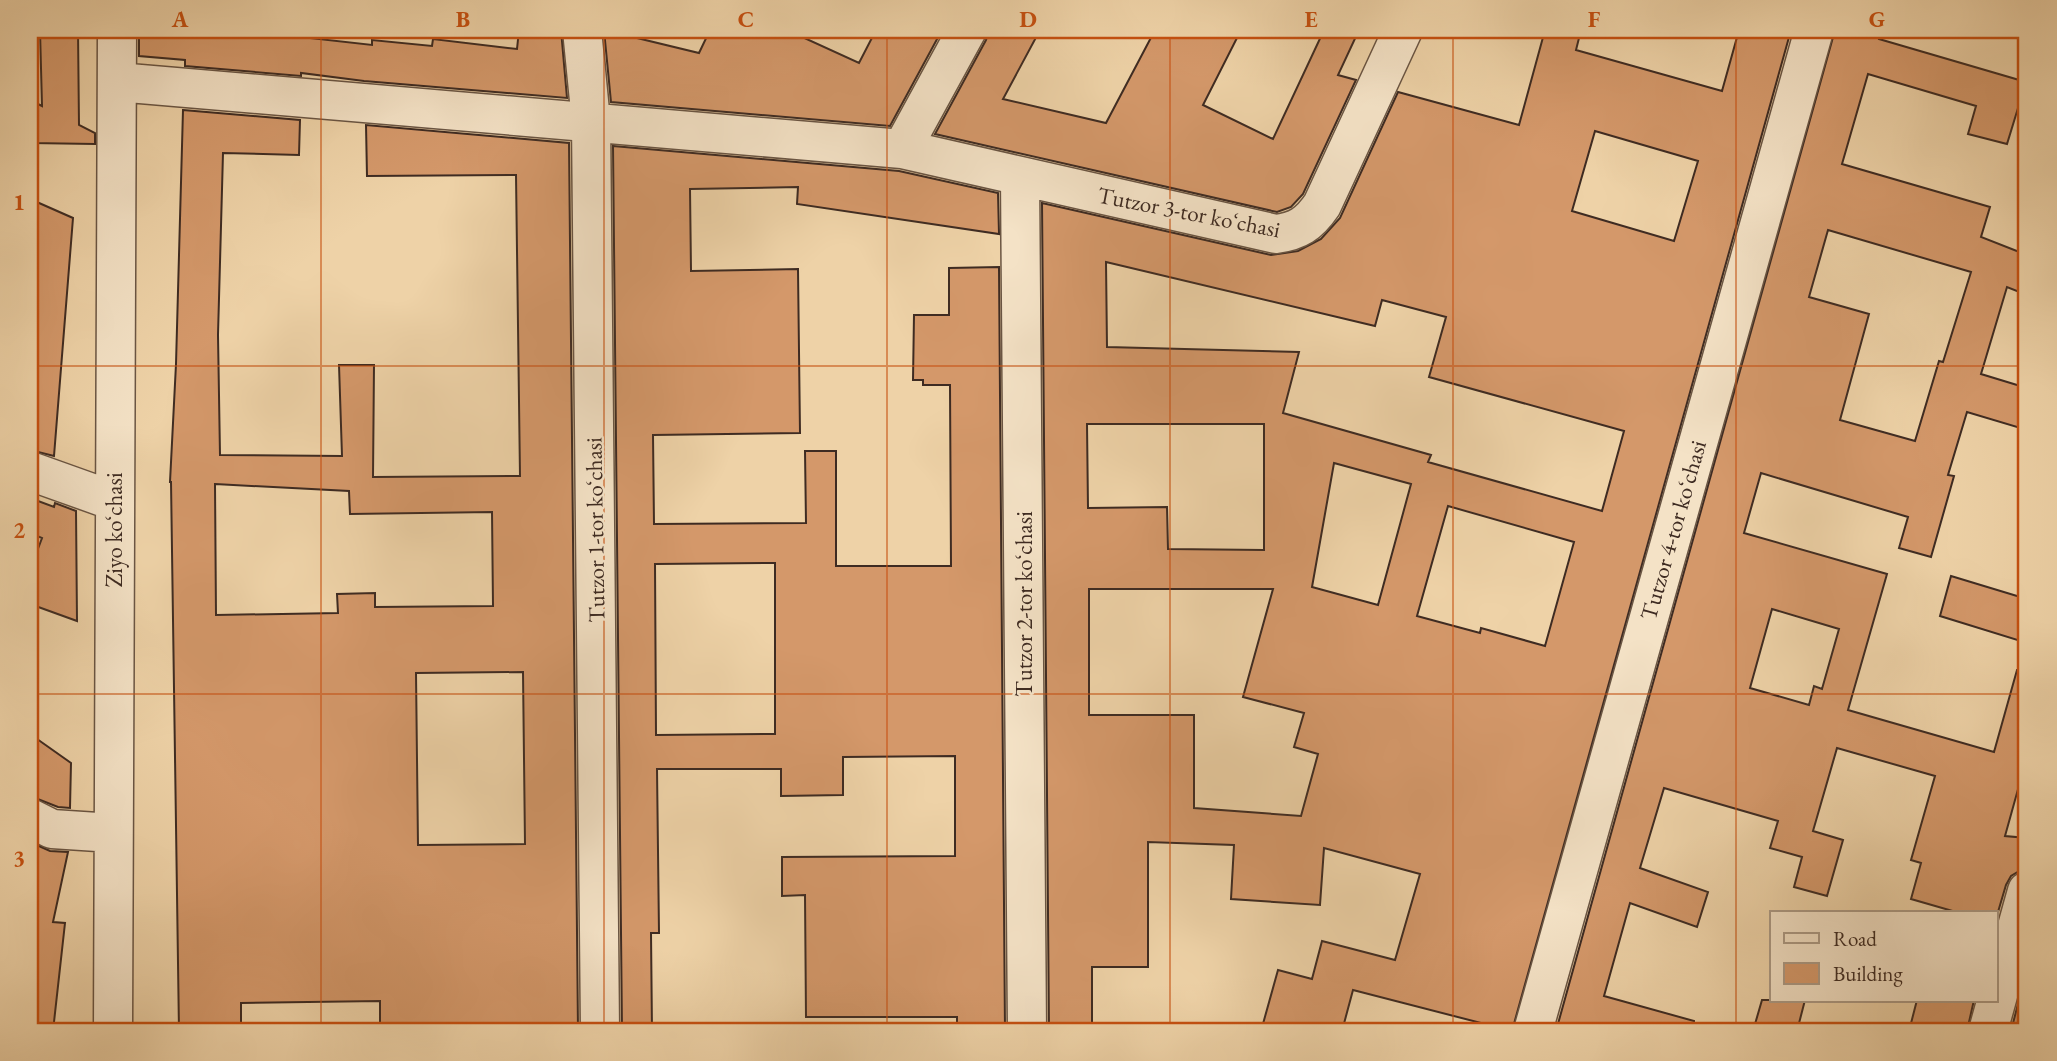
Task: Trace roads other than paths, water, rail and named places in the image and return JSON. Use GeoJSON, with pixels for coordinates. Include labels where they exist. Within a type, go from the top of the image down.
{"type":"FeatureCollection","features":[{"type":"Feature","properties":{"kind":"street","name":"Ziyo koʻchasi"},"geometry":{"type":"LineString","coordinates":[[114,1031],[117,30]]}},
{"type":"Feature","properties":{"kind":"street","name":"Tutzor 1-tor koʻchasi"},"geometry":{"type":"LineString","coordinates":[[582,30],[591,121],[600,1031]]}},
{"type":"Feature","properties":{"kind":"street"},"geometry":{"type":"LineString","coordinates":[[902,149],[967,30]]}},
{"type":"Feature","properties":{"kind":"street","name":"Tutzor 3-tor koʻchasi"},"geometry":{"type":"LineString","coordinates":[[117,82],[902,149],[1276,234],[1293,232],[1305,226],[1322,205],[1403,30]]}},
{"type":"Feature","properties":{"kind":"street","name":"Tutzor 4-tor koʻchasi"},"geometry":{"type":"LineString","coordinates":[[1533,1031],[1814,30]]}},
{"type":"Feature","properties":{"kind":"street","name":"Tutzor 2-tor koʻchasi"},"geometry":{"type":"LineString","coordinates":[[1020,177],[1027,1031]]}},
{"type":"Feature","properties":{"kind":"street"},"geometry":{"type":"LineString","coordinates":[[30,471],[114,501]]}},
{"type":"Feature","properties":{"kind":"street"},"geometry":{"type":"LineString","coordinates":[[30,818],[52,829],[114,833]]}},
{"type":"Feature","properties":{"kind":"street"},"geometry":{"type":"LineString","coordinates":[[1997,996],[2027,891]]}},
{"type":"Feature","properties":{"kind":"street"},"geometry":{"type":"LineString","coordinates":[[1987,1031],[1995,1002]]}}]}
